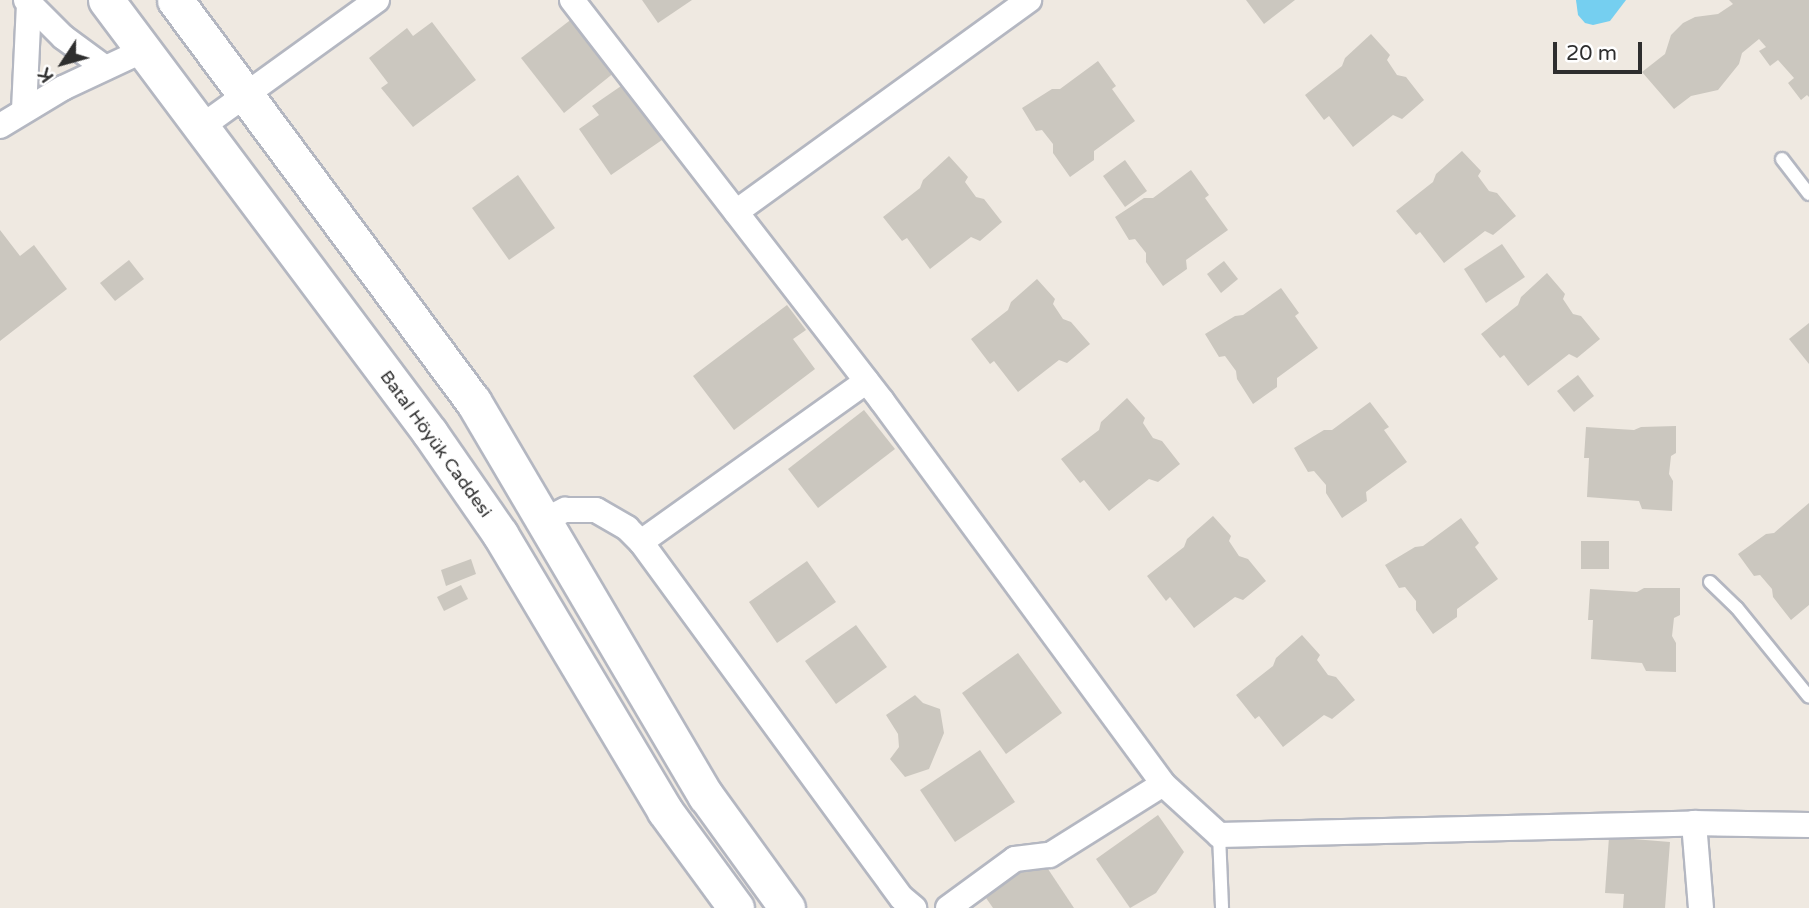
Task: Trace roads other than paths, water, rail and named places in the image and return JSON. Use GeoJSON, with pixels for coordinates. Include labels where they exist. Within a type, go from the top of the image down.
{"type":"FeatureCollection","features":[{"type":"Feature","properties":{"kind":"main road","name":"Batal Höyük Caddesi"},"geometry":{"type":"LineString","coordinates":[[106,0],[430,433],[484,512],[665,811],[736,908]]}},
{"type":"Feature","properties":{"kind":"main road"},"geometry":{"type":"LineString","coordinates":[[175,0],[472,401],[706,796],[787,908]]}},
{"type":"Feature","properties":{"kind":"street"},"geometry":{"type":"LineString","coordinates":[[201,127],[377,0]]}},
{"type":"Feature","properties":{"kind":"street"},"geometry":{"type":"LineString","coordinates":[[572,0],[867,381],[1163,784],[1219,835],[1694,823],[1809,825]]}},
{"type":"Feature","properties":{"kind":"street"},"geometry":{"type":"LineString","coordinates":[[736,212],[1029,0]]}},
{"type":"Feature","properties":{"kind":"street"},"geometry":{"type":"LineString","coordinates":[[27,2],[63,37],[104,67]]}},
{"type":"Feature","properties":{"kind":"street"},"geometry":{"type":"LineString","coordinates":[[24,110],[27,2]]}},
{"type":"Feature","properties":{"kind":"street"},"geometry":{"type":"LineString","coordinates":[[0,126],[104,67],[144,50]]}},
{"type":"Feature","properties":{"kind":"street"},"geometry":{"type":"LineString","coordinates":[[641,542],[867,381]]}},
{"type":"Feature","properties":{"kind":"street"},"geometry":{"type":"LineString","coordinates":[[543,521],[565,510],[596,510],[626,528],[641,542],[902,898],[914,908]]}},
{"type":"Feature","properties":{"kind":"street"},"geometry":{"type":"LineString","coordinates":[[948,908],[1015,859],[1050,855],[1163,784]]}},
{"type":"Feature","properties":{"kind":"street"},"geometry":{"type":"LineString","coordinates":[[1694,823],[1701,908]]}},
{"type":"Feature","properties":{"kind":"lane"},"geometry":{"type":"LineString","coordinates":[[1782,159],[1809,194]]}},
{"type":"Feature","properties":{"kind":"lane"},"geometry":{"type":"LineString","coordinates":[[1710,582],[1737,608],[1809,698]]}},
{"type":"Feature","properties":{"kind":"lane"},"geometry":{"type":"LineString","coordinates":[[1219,835],[1222,908]]}},
{"type":"Feature","properties":{"kind":"water"},"geometry":{"type":"Polygon","coordinates":[[[1576,0],[1626,0],[1610,21],[1593,25],[1585,23],[1578,15],[1576,0]]]}}]}
